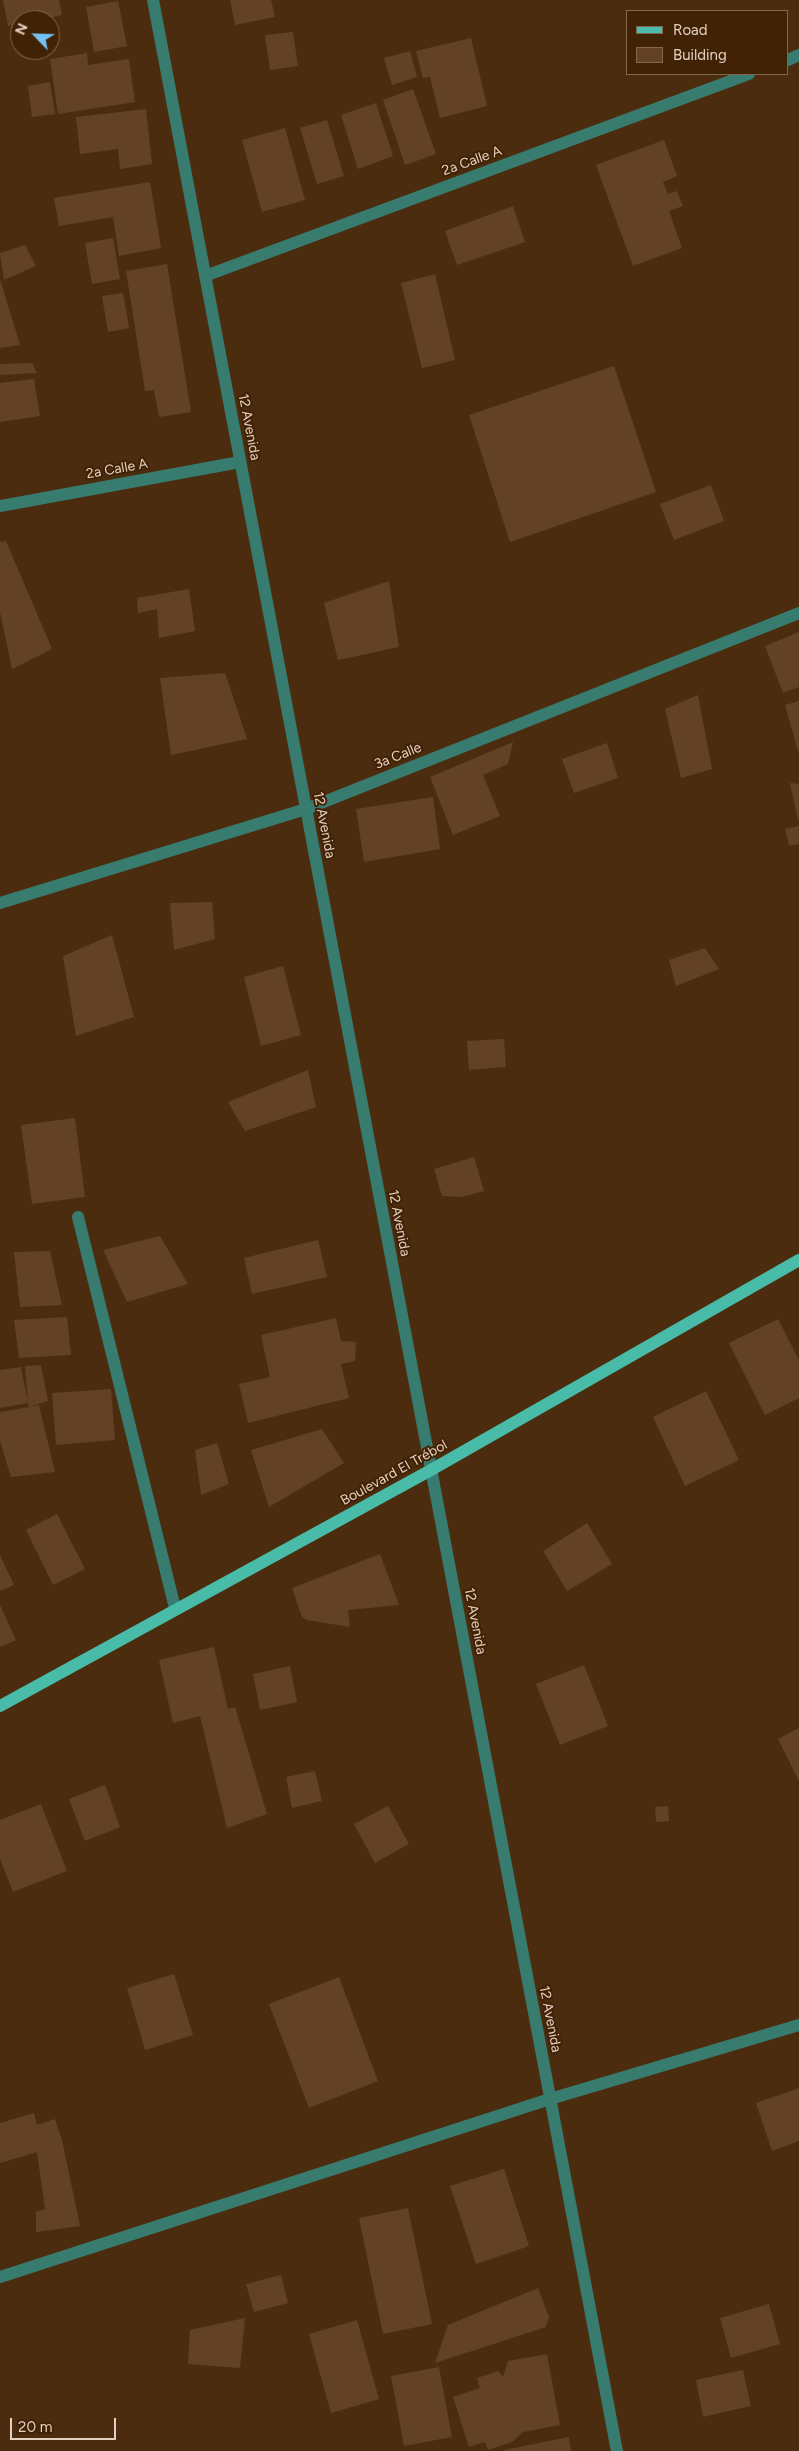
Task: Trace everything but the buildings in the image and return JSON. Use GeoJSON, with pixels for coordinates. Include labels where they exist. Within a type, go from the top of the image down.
{"type":"FeatureCollection","features":[{"type":"Feature","properties":{"kind":"main road","name":"Boulevard El Trébol"},"geometry":{"type":"LineString","coordinates":[[0,1706],[175,1608],[431,1470],[799,1260]]}},
{"type":"Feature","properties":{"kind":"street","name":"12 Avenida"},"geometry":{"type":"LineString","coordinates":[[152,0],[617,2451]]}},
{"type":"Feature","properties":{"kind":"street","name":"2a Calle A"},"geometry":{"type":"LineString","coordinates":[[205,276],[747,75]]}},
{"type":"Feature","properties":{"kind":"street","name":"2a Calle A"},"geometry":{"type":"LineString","coordinates":[[0,506],[240,462]]}},
{"type":"Feature","properties":{"kind":"street","name":"3a Calle"},"geometry":{"type":"LineString","coordinates":[[0,903],[306,809],[799,613]]}},
{"type":"Feature","properties":{"kind":"street"},"geometry":{"type":"LineString","coordinates":[[78,1217],[175,1608]]}},
{"type":"Feature","properties":{"kind":"street"},"geometry":{"type":"LineString","coordinates":[[0,2277],[550,2099],[799,2025]]}}]}
